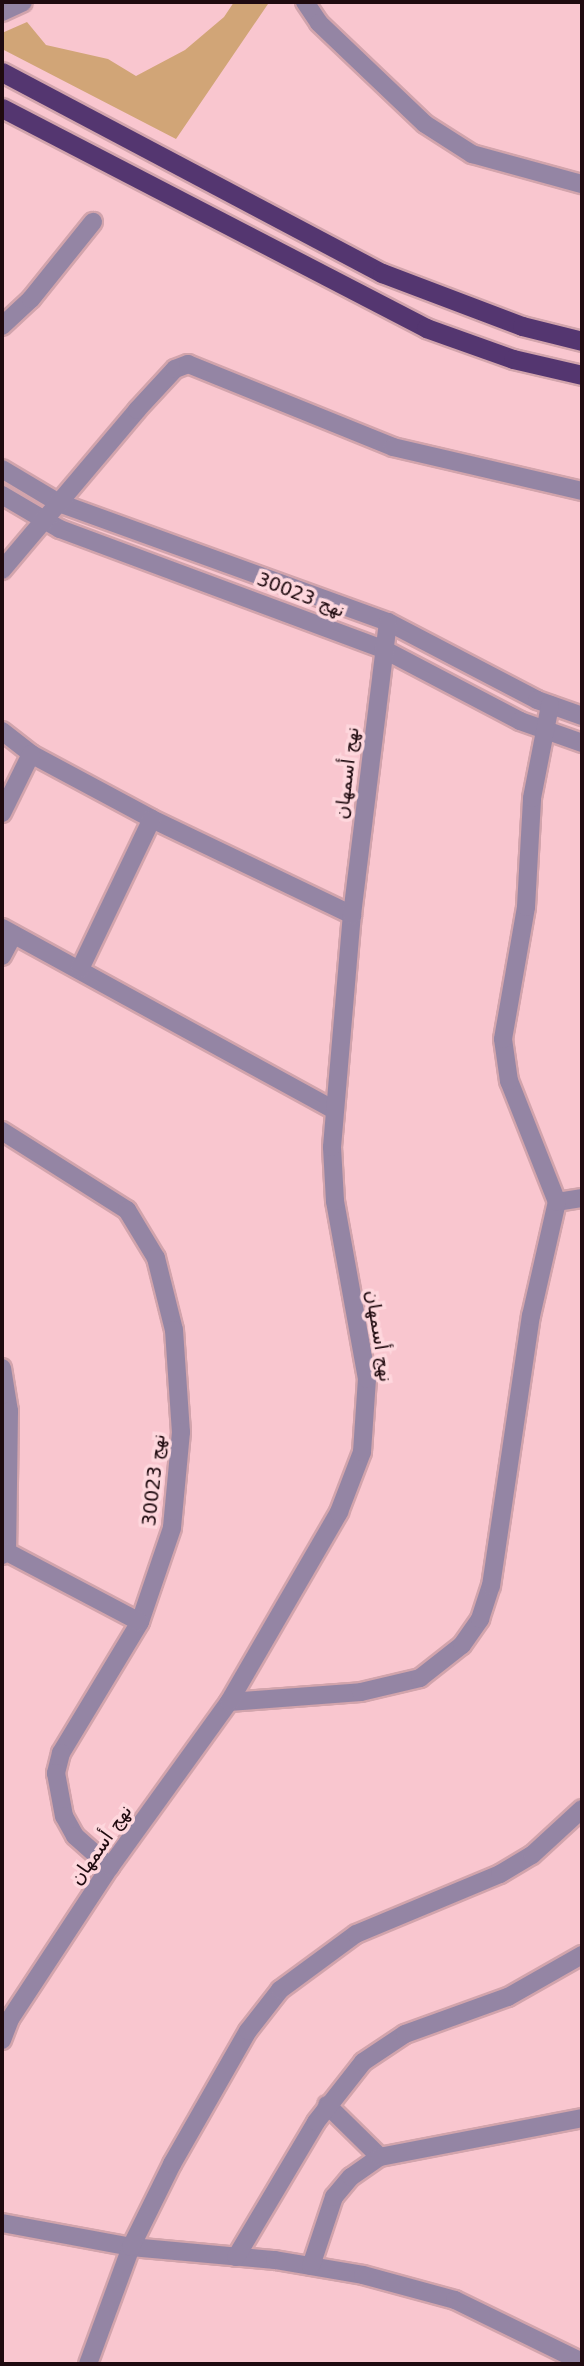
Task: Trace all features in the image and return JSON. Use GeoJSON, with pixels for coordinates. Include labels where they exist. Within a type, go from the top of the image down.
{"type":"FeatureCollection","features":[{"type":"Feature","properties":{"kind":"highway"},"geometry":{"type":"LineString","coordinates":[[2,72],[382,273],[522,326],[582,341]]}},
{"type":"Feature","properties":{"kind":"highway"},"geometry":{"type":"LineString","coordinates":[[2,107],[426,328],[513,359],[582,375]]}},
{"type":"Feature","properties":{"kind":"street"},"geometry":{"type":"LineString","coordinates":[[2,12],[23,2]]}},
{"type":"Feature","properties":{"kind":"street"},"geometry":{"type":"LineString","coordinates":[[305,2],[319,23],[425,124],[472,154],[582,184]]}},
{"type":"Feature","properties":{"kind":"street"},"geometry":{"type":"LineString","coordinates":[[2,326],[32,299],[93,222]]}},
{"type":"Feature","properties":{"kind":"street"},"geometry":{"type":"LineString","coordinates":[[2,570],[137,410],[175,369],[188,364],[393,447],[582,491]]}},
{"type":"Feature","properties":{"kind":"street","name":"نهج 30023"},"geometry":{"type":"LineString","coordinates":[[2,469],[60,503],[388,622],[550,705],[582,716]]}},
{"type":"Feature","properties":{"kind":"street","name":"نهج 30023"},"geometry":{"type":"LineString","coordinates":[[2,495],[43,522],[383,649],[543,731],[582,743]]}},
{"type":"Feature","properties":{"kind":"street","name":"نهج أسمهان"},"geometry":{"type":"LineString","coordinates":[[2,2040],[10,2019],[110,1867],[229,1702],[339,1512],[362,1452],[367,1379],[335,1201],[333,1109],[352,915],[388,622]]}},
{"type":"Feature","properties":{"kind":"street"},"geometry":{"type":"LineString","coordinates":[[229,1702],[361,1692],[420,1678],[462,1645],[480,1619],[491,1586],[531,1316],[574,1202],[509,1081],[503,1040],[526,907],[533,798],[543,731],[550,705]]}},
{"type":"Feature","properties":{"kind":"street"},"geometry":{"type":"LineString","coordinates":[[2,731],[31,754],[152,819],[352,915]]}},
{"type":"Feature","properties":{"kind":"street"},"geometry":{"type":"LineString","coordinates":[[2,813],[31,754]]}},
{"type":"Feature","properties":{"kind":"street"},"geometry":{"type":"LineString","coordinates":[[80,969],[152,819]]}},
{"type":"Feature","properties":{"kind":"street"},"geometry":{"type":"LineString","coordinates":[[2,956],[7,932],[80,969],[333,1109]]}},
{"type":"Feature","properties":{"kind":"street","name":"نهج 30023"},"geometry":{"type":"LineString","coordinates":[[2,1131],[127,1210],[151,1244],[167,1291],[181,1383],[181,1432],[172,1528],[140,1622],[61,1753],[56,1773],[64,1816],[75,1836],[110,1867]]}},
{"type":"Feature","properties":{"kind":"street"},"geometry":{"type":"LineString","coordinates":[[2,1368],[9,1411],[5,1554],[140,1622]]}},
{"type":"Feature","properties":{"kind":"street"},"geometry":{"type":"LineString","coordinates":[[88,2364],[131,2247],[221,2076],[280,1990],[356,1934],[500,1874],[532,1855],[582,1809]]}},
{"type":"Feature","properties":{"kind":"street"},"geometry":{"type":"LineString","coordinates":[[236,2257],[327,2105],[363,2062],[405,2034],[508,1997],[582,1955]]}},
{"type":"Feature","properties":{"kind":"street"},"geometry":{"type":"LineString","coordinates":[[327,2105],[380,2157]]}},
{"type":"Feature","properties":{"kind":"street"},"geometry":{"type":"LineString","coordinates":[[311,2266],[334,2197],[351,2177],[380,2157],[582,2118]]}},
{"type":"Feature","properties":{"kind":"street"},"geometry":{"type":"LineString","coordinates":[[2,2223],[131,2247],[311,2266],[455,2300],[582,2362]]}},
{"type":"Feature","properties":{"kind":"shaded area"},"geometry":{"type":"Polygon","coordinates":[[[234,2],[268,4],[176,139],[2,49],[2,33],[27,22],[46,45],[108,59],[136,76],[185,50],[224,17],[234,2]]]}}]}
